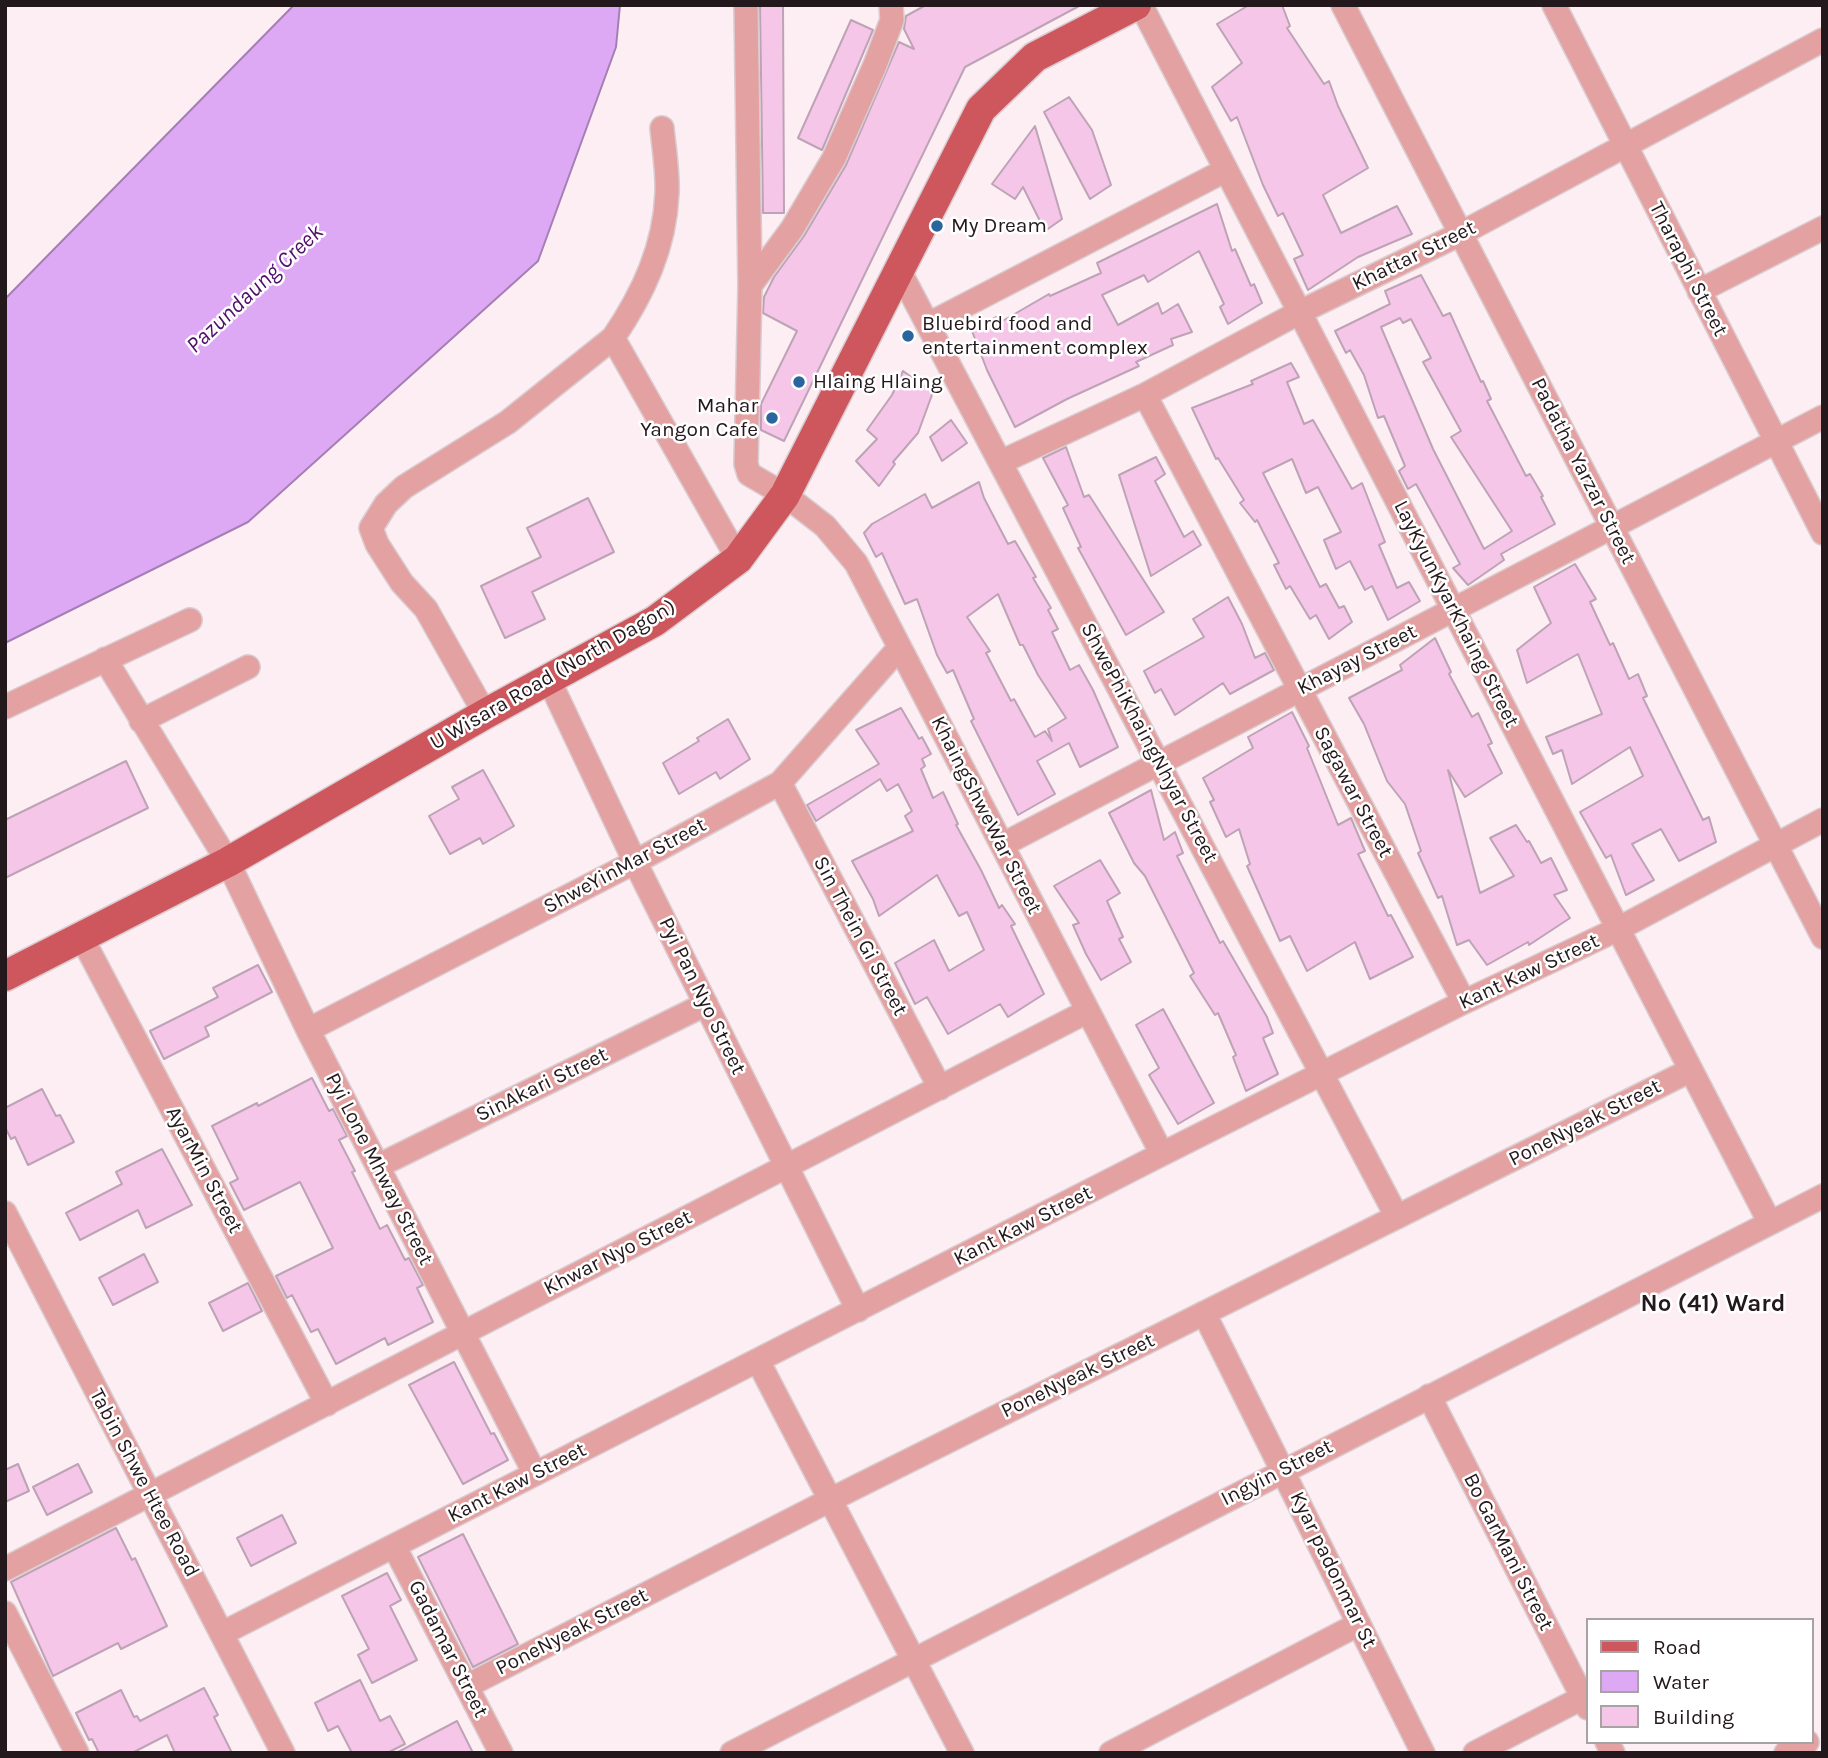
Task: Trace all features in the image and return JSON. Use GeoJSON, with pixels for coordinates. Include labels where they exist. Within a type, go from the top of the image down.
{"type":"FeatureCollection","features":[{"type":"Feature","properties":{"kind":"main road","name":"U Wisara Road (North Dagon)"},"geometry":{"type":"LineString","coordinates":[[5,976],[228,862],[485,714],[655,621],[738,559],[785,495],[981,109],[1035,57],[1139,5]]}},
{"type":"Feature","properties":{"kind":"street","name":"KhaingShweWar Street"},"geometry":{"type":"LineString","coordinates":[[746,5],[750,286],[746,464],[749,474],[785,495],[825,526],[856,563],[1161,1154]]}},
{"type":"Feature","properties":{"kind":"street"},"geometry":{"type":"LineString","coordinates":[[750,286],[792,229],[834,158],[892,20],[891,5]]}},
{"type":"Feature","properties":{"kind":"street","name":"LayKyunKyarKhaing Street"},"geometry":{"type":"LineString","coordinates":[[1139,5],[1770,1223]]}},
{"type":"Feature","properties":{"kind":"street","name":"Padatha Yarzar Street"},"geometry":{"type":"LineString","coordinates":[[1343,5],[1823,937]]}},
{"type":"Feature","properties":{"kind":"street","name":"Tharaphi Street"},"geometry":{"type":"LineString","coordinates":[[1554,5],[1823,533]]}},
{"type":"Feature","properties":{"kind":"street","name":"Khattar Street"},"geometry":{"type":"LineString","coordinates":[[1001,462],[1145,396],[1300,312],[1461,234],[1823,40]]}},
{"type":"Feature","properties":{"kind":"street"},"geometry":{"type":"LineString","coordinates":[[485,714],[426,609],[402,583],[377,544],[371,528],[386,504],[404,487],[508,422],[613,338],[631,312],[657,254],[667,192],[662,128]]}},
{"type":"Feature","properties":{"kind":"street"},"geometry":{"type":"LineString","coordinates":[[929,324],[1226,170]]}},
{"type":"Feature","properties":{"kind":"street"},"geometry":{"type":"LineString","coordinates":[[1699,291],[1823,228]]}},
{"type":"Feature","properties":{"kind":"street","name":"ShwePhiKhaingNhyar Street"},"geometry":{"type":"LineString","coordinates":[[900,270],[1397,1217]]}},
{"type":"Feature","properties":{"kind":"street"},"geometry":{"type":"LineString","coordinates":[[613,338],[738,559]]}},
{"type":"Feature","properties":{"kind":"street","name":"Sagawar Street"},"geometry":{"type":"LineString","coordinates":[[1145,396],[1464,1002]]}},
{"type":"Feature","properties":{"kind":"street","name":"Khayay Street"},"geometry":{"type":"LineString","coordinates":[[1002,845],[1823,417]]}},
{"type":"Feature","properties":{"kind":"street"},"geometry":{"type":"LineString","coordinates":[[5,706],[190,620]]}},
{"type":"Feature","properties":{"kind":"street","name":"ShweYinMar Street"},"geometry":{"type":"LineString","coordinates":[[308,1030],[635,862],[780,783],[899,648]]}},
{"type":"Feature","properties":{"kind":"street","name":"Pyi Lone Mhway Street"},"geometry":{"type":"LineString","coordinates":[[105,659],[228,862],[308,1030],[535,1474]]}},
{"type":"Feature","properties":{"kind":"street"},"geometry":{"type":"LineString","coordinates":[[141,721],[248,667]]}},
{"type":"Feature","properties":{"kind":"street","name":"Pyi Pan Nyo Street"},"geometry":{"type":"LineString","coordinates":[[549,680],[635,862],[858,1310]]}},
{"type":"Feature","properties":{"kind":"street","name":"Sin Thein Gi Street"},"geometry":{"type":"LineString","coordinates":[[780,783],[940,1088]]}},
{"type":"Feature","properties":{"kind":"street","name":"Kant Kaw Street"},"geometry":{"type":"LineString","coordinates":[[223,1633],[1161,1154],[1464,1002],[1618,929],[1823,820]]}},
{"type":"Feature","properties":{"kind":"street","name":"AyarMin Street"},"geometry":{"type":"LineString","coordinates":[[80,936],[327,1404]]}},
{"type":"Feature","properties":{"kind":"street","name":"SinAkari Street"},"geometry":{"type":"LineString","coordinates":[[378,1166],[706,1004]]}},
{"type":"Feature","properties":{"kind":"street","name":"Khwar Nyo Street"},"geometry":{"type":"LineString","coordinates":[[5,1569],[1088,1011]]}},
{"type":"Feature","properties":{"kind":"street","name":"PoneNyeak Street"},"geometry":{"type":"LineString","coordinates":[[467,1686],[830,1500],[1691,1070]]}},
{"type":"Feature","properties":{"kind":"street","name":"Ingyin Street"},"geometry":{"type":"LineString","coordinates":[[732,1753],[1823,1196]]}},
{"type":"Feature","properties":{"kind":"street","name":"Tabin Shwe Htee Road"},"geometry":{"type":"LineString","coordinates":[[5,1213],[283,1753]]}},
{"type":"Feature","properties":{"kind":"street","name":"Kyar padonmar St"},"geometry":{"type":"LineString","coordinates":[[1205,1313],[1423,1753]]}},
{"type":"Feature","properties":{"kind":"street"},"geometry":{"type":"LineString","coordinates":[[758,1361],[962,1753]]}},
{"type":"Feature","properties":{"kind":"street","name":"Bo GarMani Street"},"geometry":{"type":"LineString","coordinates":[[1429,1396],[1585,1703]]}},
{"type":"Feature","properties":{"kind":"street","name":"Gadamar Street"},"geometry":{"type":"LineString","coordinates":[[394,1546],[501,1753]]}},
{"type":"Feature","properties":{"kind":"street"},"geometry":{"type":"LineString","coordinates":[[5,1613],[77,1753]]}},
{"type":"Feature","properties":{"kind":"street"},"geometry":{"type":"LineString","coordinates":[[1111,1753],[1359,1624]]}},
{"type":"Feature","properties":{"kind":"street"},"geometry":{"type":"LineString","coordinates":[[1475,1753],[1585,1703]]}},
{"type":"Feature","properties":{"kind":"street"},"geometry":{"type":"LineString","coordinates":[[1786,1753],[1803,1744]]}},
{"type":"Feature","properties":{"kind":"water","name":"Pazundaung Creek"},"geometry":{"type":"Polygon","coordinates":[[[294,5],[620,5],[616,47],[538,261],[248,522],[5,643],[5,299],[294,5]]]}},
{"type":"Feature","properties":{"kind":"building"},"geometry":{"type":"Polygon","coordinates":[[[760,5],[783,5],[784,213],[763,213],[760,5]]]}},
{"type":"Feature","properties":{"kind":"building"},"geometry":{"type":"Polygon","coordinates":[[[926,5],[1081,5],[965,67],[784,441],[761,430],[761,404],[797,331],[763,313],[764,297],[846,165],[899,42],[914,49],[904,29],[906,16],[926,5]]]}},
{"type":"Feature","properties":{"kind":"building"},"geometry":{"type":"Polygon","coordinates":[[[1249,5],[1282,5],[1290,26],[1287,28],[1324,84],[1329,81],[1368,168],[1323,195],[1341,233],[1397,206],[1412,234],[1358,257],[1308,290],[1294,259],[1303,255],[1283,213],[1278,216],[1263,185],[1237,117],[1231,121],[1212,87],[1242,63],[1217,24],[1249,5]]]}},
{"type":"Feature","properties":{"kind":"building"},"geometry":{"type":"Polygon","coordinates":[[[851,20],[873,30],[822,150],[798,138],[851,20]]]}},
{"type":"Feature","properties":{"kind":"building"},"geometry":{"type":"Polygon","coordinates":[[[1069,97],[1092,130],[1111,185],[1090,199],[1044,112],[1069,97]]]}},
{"type":"Feature","properties":{"kind":"building"},"geometry":{"type":"Polygon","coordinates":[[[1035,126],[1062,219],[1045,231],[1023,187],[1015,199],[992,184],[1035,126]]]}},
{"type":"Feature","properties":{"kind":"building"},"geometry":{"type":"Polygon","coordinates":[[[1217,204],[1232,251],[1235,249],[1251,286],[1254,284],[1262,303],[1228,324],[1220,307],[1224,304],[1199,251],[1148,282],[1144,275],[1102,295],[1118,325],[1158,303],[1162,314],[1178,304],[1192,332],[1171,339],[1173,345],[1136,362],[1139,366],[1067,399],[1015,427],[987,370],[972,331],[996,317],[999,323],[1049,294],[1050,296],[1101,273],[1097,263],[1217,204]]]}},
{"type":"Feature","properties":{"kind":"building"},"geometry":{"type":"Polygon","coordinates":[[[1421,275],[1443,316],[1450,313],[1491,399],[1487,401],[1526,476],[1530,474],[1543,496],[1541,497],[1555,524],[1501,554],[1504,560],[1468,585],[1453,568],[1460,564],[1416,484],[1408,489],[1399,471],[1405,466],[1384,416],[1378,418],[1364,375],[1350,350],[1346,353],[1335,331],[1390,304],[1385,291],[1421,275]],[[1400,318],[1381,327],[1433,449],[1484,549],[1512,531],[1451,437],[1461,431],[1423,362],[1431,358],[1411,319],[1403,323],[1400,318]]]}},
{"type":"Feature","properties":{"kind":"building"},"geometry":{"type":"Polygon","coordinates":[[[1291,363],[1299,377],[1287,382],[1304,424],[1313,420],[1352,489],[1362,483],[1385,542],[1379,545],[1397,588],[1409,582],[1420,601],[1388,620],[1372,586],[1365,590],[1350,561],[1336,569],[1324,540],[1341,532],[1318,487],[1306,493],[1292,459],[1263,473],[1320,587],[1326,584],[1339,608],[1344,606],[1352,622],[1329,639],[1316,615],[1310,619],[1290,586],[1286,589],[1274,565],[1279,563],[1257,520],[1255,522],[1240,503],[1244,500],[1218,458],[1216,459],[1192,408],[1253,384],[1251,381],[1291,363]]]}},
{"type":"Feature","properties":{"kind":"building"},"geometry":{"type":"Polygon","coordinates":[[[903,371],[933,392],[918,433],[893,462],[895,464],[879,486],[856,461],[877,439],[867,430],[892,395],[903,371]]]}},
{"type":"Feature","properties":{"kind":"building"},"geometry":{"type":"Polygon","coordinates":[[[951,420],[967,443],[942,461],[930,437],[951,420]]]}},
{"type":"Feature","properties":{"kind":"building"},"geometry":{"type":"Polygon","coordinates":[[[1066,447],[1084,497],[1089,495],[1164,612],[1126,635],[1078,548],[1081,547],[1063,508],[1068,505],[1043,458],[1066,447]]]}},
{"type":"Feature","properties":{"kind":"building"},"geometry":{"type":"Polygon","coordinates":[[[1156,457],[1165,474],[1155,481],[1184,537],[1193,531],[1201,545],[1151,576],[1119,475],[1156,457]]]}},
{"type":"Feature","properties":{"kind":"building"},"geometry":{"type":"Polygon","coordinates":[[[979,482],[984,498],[1008,544],[1015,541],[1036,577],[1033,578],[1051,608],[1048,610],[1058,629],[1052,632],[1070,670],[1079,665],[1118,747],[1080,767],[1069,743],[1037,761],[1055,794],[1018,815],[971,721],[974,719],[953,670],[947,673],[937,655],[917,599],[905,604],[882,553],[876,557],[864,533],[872,524],[925,494],[932,508],[979,482]],[[998,594],[967,617],[990,651],[986,653],[1011,701],[1014,699],[1035,737],[1045,731],[1052,741],[1048,729],[1066,718],[1038,675],[1023,645],[1020,645],[998,594]]]}},
{"type":"Feature","properties":{"kind":"building"},"geometry":{"type":"Polygon","coordinates":[[[588,498],[614,552],[532,592],[545,619],[505,638],[481,586],[541,557],[527,528],[588,498]]]}},
{"type":"Feature","properties":{"kind":"building"},"geometry":{"type":"Polygon","coordinates":[[[1575,564],[1596,599],[1590,602],[1629,679],[1638,674],[1647,696],[1643,698],[1703,820],[1709,817],[1716,842],[1679,861],[1661,829],[1632,844],[1654,880],[1626,895],[1611,855],[1606,858],[1580,812],[1643,776],[1630,747],[1572,784],[1562,750],[1553,754],[1546,737],[1602,714],[1578,654],[1527,683],[1517,650],[1551,623],[1534,587],[1575,564]]]}},
{"type":"Feature","properties":{"kind":"building"},"geometry":{"type":"Polygon","coordinates":[[[1228,597],[1255,658],[1265,653],[1274,670],[1230,694],[1223,683],[1175,715],[1161,689],[1155,693],[1144,671],[1204,637],[1193,619],[1228,597]]]}},
{"type":"Feature","properties":{"kind":"building"},"geometry":{"type":"Polygon","coordinates":[[[1435,638],[1451,672],[1449,674],[1472,717],[1478,713],[1492,743],[1488,745],[1502,773],[1465,797],[1448,770],[1480,893],[1514,876],[1490,838],[1516,825],[1541,863],[1551,858],[1567,890],[1554,895],[1570,918],[1529,945],[1528,942],[1487,965],[1469,940],[1457,945],[1442,896],[1438,898],[1418,853],[1421,851],[1405,804],[1387,781],[1364,724],[1349,698],[1402,670],[1400,665],[1435,638]]]}},
{"type":"Feature","properties":{"kind":"building"},"geometry":{"type":"Polygon","coordinates":[[[901,708],[931,754],[922,759],[925,766],[921,769],[933,798],[943,792],[958,824],[956,825],[999,908],[1002,905],[1015,924],[1011,926],[1044,994],[1008,1017],[1000,1004],[948,1034],[927,997],[915,1004],[895,963],[934,940],[949,971],[984,950],[967,912],[959,916],[937,875],[879,916],[873,899],[852,861],[913,831],[905,816],[912,811],[898,784],[887,791],[880,779],[816,821],[807,805],[879,764],[856,730],[901,708]]]}},
{"type":"Feature","properties":{"kind":"building"},"geometry":{"type":"Polygon","coordinates":[[[1292,712],[1309,746],[1307,748],[1338,825],[1351,818],[1365,851],[1358,854],[1388,916],[1391,915],[1413,957],[1370,979],[1355,942],[1307,971],[1290,936],[1280,941],[1247,866],[1250,864],[1239,829],[1226,837],[1210,802],[1214,800],[1203,778],[1253,748],[1248,737],[1292,712]]]}},
{"type":"Feature","properties":{"kind":"building"},"geometry":{"type":"Polygon","coordinates":[[[728,719],[750,759],[720,779],[716,772],[679,794],[663,763],[728,719]]]}},
{"type":"Feature","properties":{"kind":"building"},"geometry":{"type":"Polygon","coordinates":[[[126,761],[148,808],[5,878],[5,820],[126,761]]]}},
{"type":"Feature","properties":{"kind":"building"},"geometry":{"type":"Polygon","coordinates":[[[483,770],[514,826],[483,844],[480,838],[450,854],[429,816],[459,799],[452,787],[483,770]]]}},
{"type":"Feature","properties":{"kind":"building"},"geometry":{"type":"Polygon","coordinates":[[[1151,790],[1164,840],[1175,832],[1183,853],[1177,856],[1220,943],[1223,941],[1267,1017],[1273,1033],[1263,1038],[1278,1074],[1246,1091],[1233,1057],[1236,1055],[1218,1013],[1215,1015],[1190,976],[1194,973],[1145,876],[1134,863],[1109,813],[1151,790]]]}},
{"type":"Feature","properties":{"kind":"building"},"geometry":{"type":"Polygon","coordinates":[[[1100,860],[1120,893],[1107,901],[1123,937],[1119,939],[1131,962],[1101,980],[1073,925],[1079,923],[1054,886],[1100,860]]]}},
{"type":"Feature","properties":{"kind":"building"},"geometry":{"type":"Polygon","coordinates":[[[258,965],[272,992],[205,1027],[209,1036],[164,1059],[150,1031],[218,997],[213,988],[258,965]]]}},
{"type":"Feature","properties":{"kind":"building"},"geometry":{"type":"Polygon","coordinates":[[[1163,1009],[1214,1103],[1178,1124],[1149,1075],[1159,1068],[1136,1025],[1163,1009]]]}},
{"type":"Feature","properties":{"kind":"building"},"geometry":{"type":"Polygon","coordinates":[[[312,1078],[329,1111],[333,1109],[347,1136],[339,1140],[380,1229],[387,1225],[405,1260],[409,1258],[423,1285],[417,1288],[433,1322],[388,1345],[385,1338],[336,1364],[318,1329],[311,1332],[292,1295],[287,1298],[276,1276],[333,1248],[300,1182],[244,1210],[230,1183],[238,1179],[212,1126],[312,1078]]]}},
{"type":"Feature","properties":{"kind":"building"},"geometry":{"type":"Polygon","coordinates":[[[42,1089],[74,1142],[28,1165],[15,1137],[11,1139],[5,1127],[5,1108],[42,1089]]]}},
{"type":"Feature","properties":{"kind":"building"},"geometry":{"type":"Polygon","coordinates":[[[162,1149],[192,1205],[146,1228],[138,1210],[80,1240],[66,1213],[122,1184],[116,1172],[162,1149]]]}},
{"type":"Feature","properties":{"kind":"building"},"geometry":{"type":"Polygon","coordinates":[[[144,1254],[158,1282],[113,1305],[99,1278],[144,1254]]]}},
{"type":"Feature","properties":{"kind":"building"},"geometry":{"type":"Polygon","coordinates":[[[248,1283],[262,1311],[223,1331],[209,1303],[248,1283]]]}},
{"type":"Feature","properties":{"kind":"building"},"geometry":{"type":"Polygon","coordinates":[[[454,1362],[491,1434],[494,1433],[508,1460],[463,1484],[409,1385],[454,1362]]]}},
{"type":"Feature","properties":{"kind":"building"},"geometry":{"type":"Polygon","coordinates":[[[18,1464],[29,1491],[5,1502],[5,1470],[18,1464]]]}},
{"type":"Feature","properties":{"kind":"building"},"geometry":{"type":"Polygon","coordinates":[[[78,1464],[92,1492],[47,1515],[33,1487],[78,1464]]]}},
{"type":"Feature","properties":{"kind":"building"},"geometry":{"type":"Polygon","coordinates":[[[282,1515],[296,1543],[251,1566],[237,1538],[282,1515]]]}},
{"type":"Feature","properties":{"kind":"building"},"geometry":{"type":"Polygon","coordinates":[[[116,1528],[132,1560],[135,1558],[167,1626],[121,1649],[118,1643],[53,1676],[11,1582],[116,1528]]]}},
{"type":"Feature","properties":{"kind":"building"},"geometry":{"type":"Polygon","coordinates":[[[463,1534],[518,1644],[473,1667],[418,1557],[463,1534]]]}},
{"type":"Feature","properties":{"kind":"building"},"geometry":{"type":"Polygon","coordinates":[[[387,1573],[401,1600],[390,1606],[417,1660],[372,1683],[358,1655],[369,1649],[342,1596],[387,1573]]]}},
{"type":"Feature","properties":{"kind":"building"},"geometry":{"type":"Polygon","coordinates":[[[360,1680],[380,1721],[390,1716],[405,1744],[387,1753],[352,1753],[338,1726],[328,1731],[315,1703],[360,1680]]]}},
{"type":"Feature","properties":{"kind":"building"},"geometry":{"type":"Polygon","coordinates":[[[204,1688],[218,1715],[214,1717],[232,1753],[175,1753],[167,1735],[132,1753],[99,1753],[92,1739],[89,1740],[76,1713],[121,1690],[134,1717],[137,1716],[140,1721],[204,1688]]]}},
{"type":"Feature","properties":{"kind":"building"},"geometry":{"type":"Polygon","coordinates":[[[457,1721],[473,1753],[396,1753],[457,1721]]]}},
{"type":"Feature","properties":{"kind":"place","name":"My Dream"},"geometry":{"type":"Point","coordinates":[937,226]}},
{"type":"Feature","properties":{"kind":"place","name":"Bluebird food and entertainment complex"},"geometry":{"type":"Point","coordinates":[908,336]}},
{"type":"Feature","properties":{"kind":"place","name":"Hlaing Hlaing"},"geometry":{"type":"Point","coordinates":[799,382]}},
{"type":"Feature","properties":{"kind":"place","name":"Mahar Yangon Cafe"},"geometry":{"type":"Point","coordinates":[772,418]}},
{"type":"Feature","properties":{"kind":"district","name":"No (41) Ward"},"geometry":{"type":"Point","coordinates":[1713,1304]}}]}
